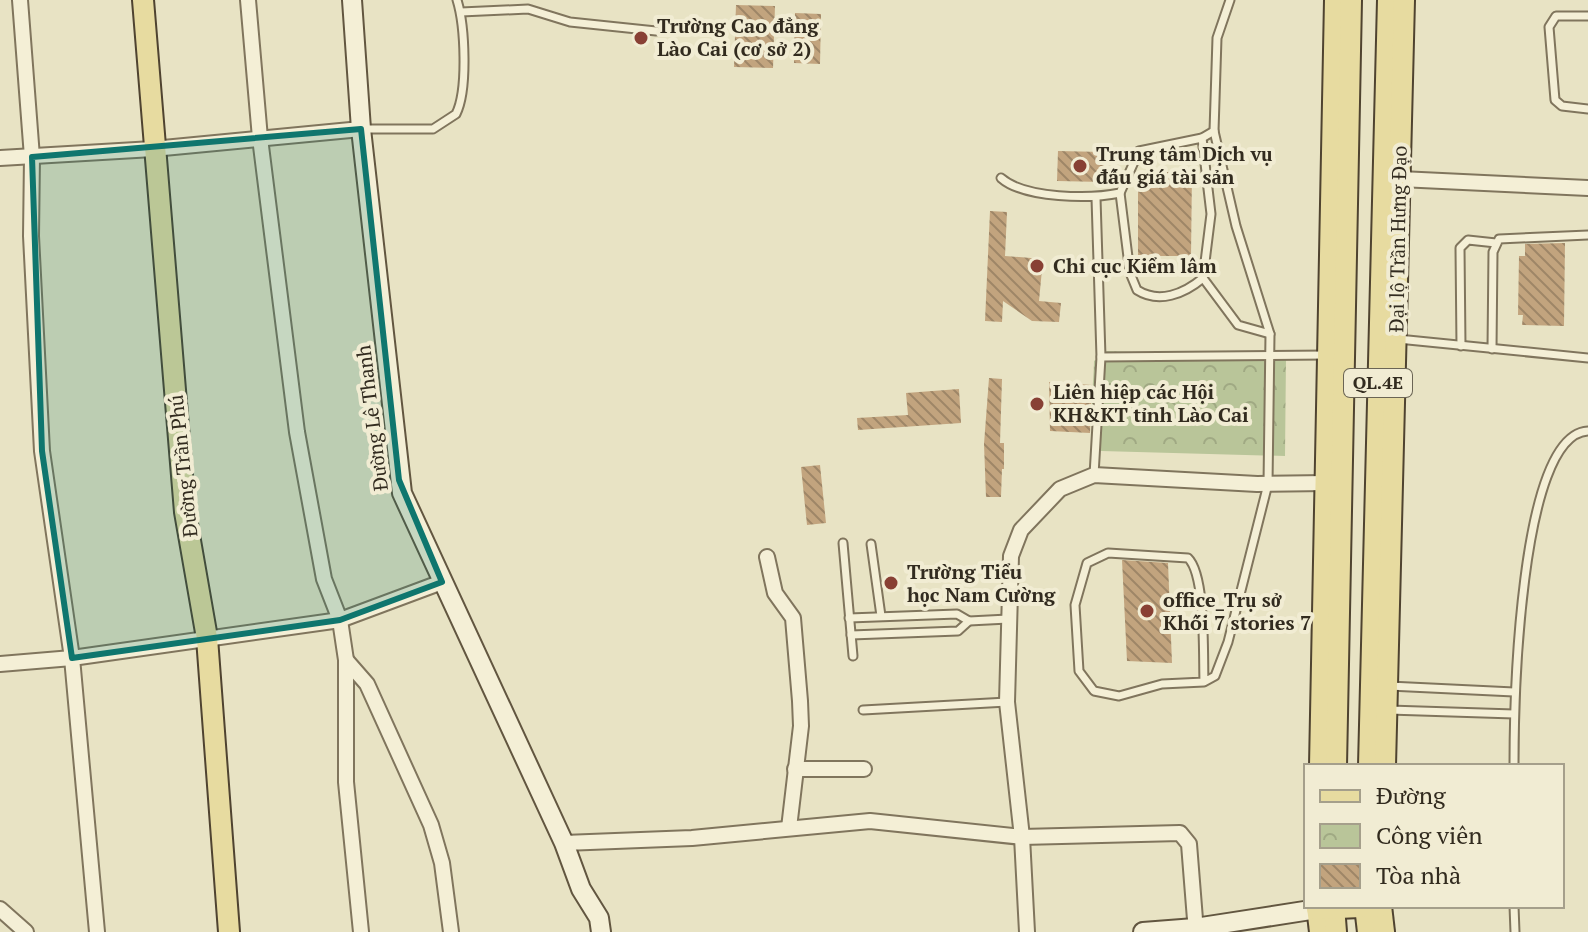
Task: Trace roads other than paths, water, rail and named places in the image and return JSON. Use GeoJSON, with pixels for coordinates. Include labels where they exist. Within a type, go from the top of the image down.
{"type":"FeatureCollection","features":[{"type":"Feature","properties":{"kind":"main road","name":"Đường Trần Phú"},"geometry":{"type":"LineString","coordinates":[[143,0],[185,512],[207,638],[229,932]]}},
{"type":"Feature","properties":{"kind":"main road"},"geometry":{"type":"LineString","coordinates":[[1320,764],[1335,0]]}},
{"type":"Feature","properties":{"kind":"main road","name":"QL.4E"},"geometry":{"type":"LineString","coordinates":[[1336,764],[1351,0]]}},
{"type":"Feature","properties":{"kind":"main road","name":"Đại lộ Trần Hưng Đạo"},"geometry":{"type":"LineString","coordinates":[[1369,764],[1388,0]]}},
{"type":"Feature","properties":{"kind":"main road","name":"Đại lộ Trần Hưng Đạo"},"geometry":{"type":"LineString","coordinates":[[1385,764],[1404,0]]}},
{"type":"Feature","properties":{"kind":"main road"},"geometry":{"type":"LineString","coordinates":[[1320,932],[1325,908]]}},
{"type":"Feature","properties":{"kind":"main road"},"geometry":{"type":"LineString","coordinates":[[1325,908],[1336,932]]}},
{"type":"Feature","properties":{"kind":"main road"},"geometry":{"type":"LineString","coordinates":[[1365,908],[1368,932]]}},
{"type":"Feature","properties":{"kind":"main road"},"geometry":{"type":"LineString","coordinates":[[1381,908],[1384,932]]}},
{"type":"Feature","properties":{"kind":"street"},"geometry":{"type":"LineString","coordinates":[[20,0],[32,157],[31,236],[41,436],[72,658],[97,932]]}},
{"type":"Feature","properties":{"kind":"street"},"geometry":{"type":"LineString","coordinates":[[248,0],[260,138],[297,432],[324,579],[340,620],[346,660],[346,782],[361,932]]}},
{"type":"Feature","properties":{"kind":"street","name":"Đường Lê Thanh"},"geometry":{"type":"LineString","coordinates":[[352,0],[361,129],[399,480],[406,505],[564,843],[581,889],[599,918],[601,932]]}},
{"type":"Feature","properties":{"kind":"street"},"geometry":{"type":"LineString","coordinates":[[0,158],[153,149],[361,129]]}},
{"type":"Feature","properties":{"kind":"street"},"geometry":{"type":"LineString","coordinates":[[1400,179],[1588,188]]}},
{"type":"Feature","properties":{"kind":"street"},"geometry":{"type":"LineString","coordinates":[[1027,932],[1022,837],[1007,702],[1011,556],[1021,530],[1060,489],[1094,475],[1268,484],[1326,483]]}},
{"type":"Feature","properties":{"kind":"street"},"geometry":{"type":"LineString","coordinates":[[767,557],[775,593],[793,618],[801,726],[789,828]]}},
{"type":"Feature","properties":{"kind":"street"},"geometry":{"type":"LineString","coordinates":[[0,664],[72,658],[340,620],[442,582]]}},
{"type":"Feature","properties":{"kind":"street"},"geometry":{"type":"LineString","coordinates":[[346,660],[367,684],[431,825],[442,863],[451,932]]}},
{"type":"Feature","properties":{"kind":"street"},"geometry":{"type":"LineString","coordinates":[[795,769],[864,769]]}},
{"type":"Feature","properties":{"kind":"street"},"geometry":{"type":"LineString","coordinates":[[564,843],[692,838],[870,821],[1022,837],[1180,833],[1189,844],[1196,930]]}},
{"type":"Feature","properties":{"kind":"street"},"geometry":{"type":"LineString","coordinates":[[1143,932],[1196,930],[1319,908]]}},
{"type":"Feature","properties":{"kind":"street"},"geometry":{"type":"LineString","coordinates":[[0,909],[26,932]]}},
{"type":"Feature","properties":{"kind":"lane"},"geometry":{"type":"LineString","coordinates":[[361,129],[433,129],[456,114],[462,89],[461,12],[457,0]]}},
{"type":"Feature","properties":{"kind":"lane"},"geometry":{"type":"LineString","coordinates":[[1204,682],[1201,611],[1191,560],[1108,553],[1087,563],[1077,586],[1074,622],[1079,671],[1094,691],[1119,696],[1162,684],[1204,682],[1215,676],[1228,642],[1268,484],[1270,334],[1236,226],[1214,131],[1217,38],[1230,0]]}},
{"type":"Feature","properties":{"kind":"lane"},"geometry":{"type":"LineString","coordinates":[[461,12],[528,9],[570,22],[656,31]]}},
{"type":"Feature","properties":{"kind":"lane"},"geometry":{"type":"LineString","coordinates":[[1588,16],[1556,16],[1549,27],[1555,100],[1562,106],[1588,109]]}},
{"type":"Feature","properties":{"kind":"lane"},"geometry":{"type":"LineString","coordinates":[[1202,138],[1211,214],[1203,278],[1193,287],[1168,296],[1145,296],[1137,290],[1130,273],[1120,193],[1139,151],[1202,138],[1214,131]]}},
{"type":"Feature","properties":{"kind":"lane"},"geometry":{"type":"LineString","coordinates":[[1001,178],[1022,190],[1096,198],[1120,193]]}},
{"type":"Feature","properties":{"kind":"lane"},"geometry":{"type":"LineString","coordinates":[[1094,475],[1101,357],[1096,198]]}},
{"type":"Feature","properties":{"kind":"lane"},"geometry":{"type":"LineString","coordinates":[[1492,349],[1493,252],[1496,243],[1504,237],[1588,235]]}},
{"type":"Feature","properties":{"kind":"lane"},"geometry":{"type":"LineString","coordinates":[[1461,346],[1460,248],[1468,240],[1496,243]]}},
{"type":"Feature","properties":{"kind":"lane"},"geometry":{"type":"LineString","coordinates":[[1203,278],[1238,325],[1270,334]]}},
{"type":"Feature","properties":{"kind":"lane"},"geometry":{"type":"LineString","coordinates":[[1396,339],[1588,358]]}},
{"type":"Feature","properties":{"kind":"lane"},"geometry":{"type":"LineString","coordinates":[[1101,357],[1328,355]]}},
{"type":"Feature","properties":{"kind":"lane"},"geometry":{"type":"LineString","coordinates":[[1514,764],[1514,692],[1523,592],[1550,470],[1565,442],[1572,435],[1588,431]]}},
{"type":"Feature","properties":{"kind":"lane"},"geometry":{"type":"LineString","coordinates":[[843,543],[853,656]]}},
{"type":"Feature","properties":{"kind":"lane"},"geometry":{"type":"LineString","coordinates":[[871,544],[881,616]]}},
{"type":"Feature","properties":{"kind":"lane"},"geometry":{"type":"LineString","coordinates":[[849,618],[957,614],[969,621],[1008,619]]}},
{"type":"Feature","properties":{"kind":"lane"},"geometry":{"type":"LineString","coordinates":[[851,635],[958,631],[969,621]]}},
{"type":"Feature","properties":{"kind":"lane"},"geometry":{"type":"LineString","coordinates":[[1387,686],[1514,692]]}},
{"type":"Feature","properties":{"kind":"lane"},"geometry":{"type":"LineString","coordinates":[[863,710],[1007,702]]}},
{"type":"Feature","properties":{"kind":"lane"},"geometry":{"type":"LineString","coordinates":[[1386,710],[1514,714]]}},
{"type":"Feature","properties":{"kind":"lane"},"geometry":{"type":"LineString","coordinates":[[1514,908],[1515,932]]}},
{"type":"Feature","properties":{"kind":"place","name":"Trường Cao đẳng Lào Cai (cơ sở 2)"},"geometry":{"type":"Point","coordinates":[641,38]}},
{"type":"Feature","properties":{"kind":"place","name":"Trung tâm Dịch vụ đấu giá tài sản"},"geometry":{"type":"Point","coordinates":[1080,166]}},
{"type":"Feature","properties":{"kind":"place","name":"Chi cục Kiểm lâm"},"geometry":{"type":"Point","coordinates":[1037,266]}},
{"type":"Feature","properties":{"kind":"place","name":"Liên hiệp các Hội KH&KT tỉnh Lào Cai"},"geometry":{"type":"Point","coordinates":[1037,404]}},
{"type":"Feature","properties":{"kind":"place","name":"Trường Tiểu học Nam Cường"},"geometry":{"type":"Point","coordinates":[891,583]}},
{"type":"Feature","properties":{"kind":"place","name":"office_Trụ sở Khối 7 stories 7"},"geometry":{"type":"Point","coordinates":[1147,611]}}]}
